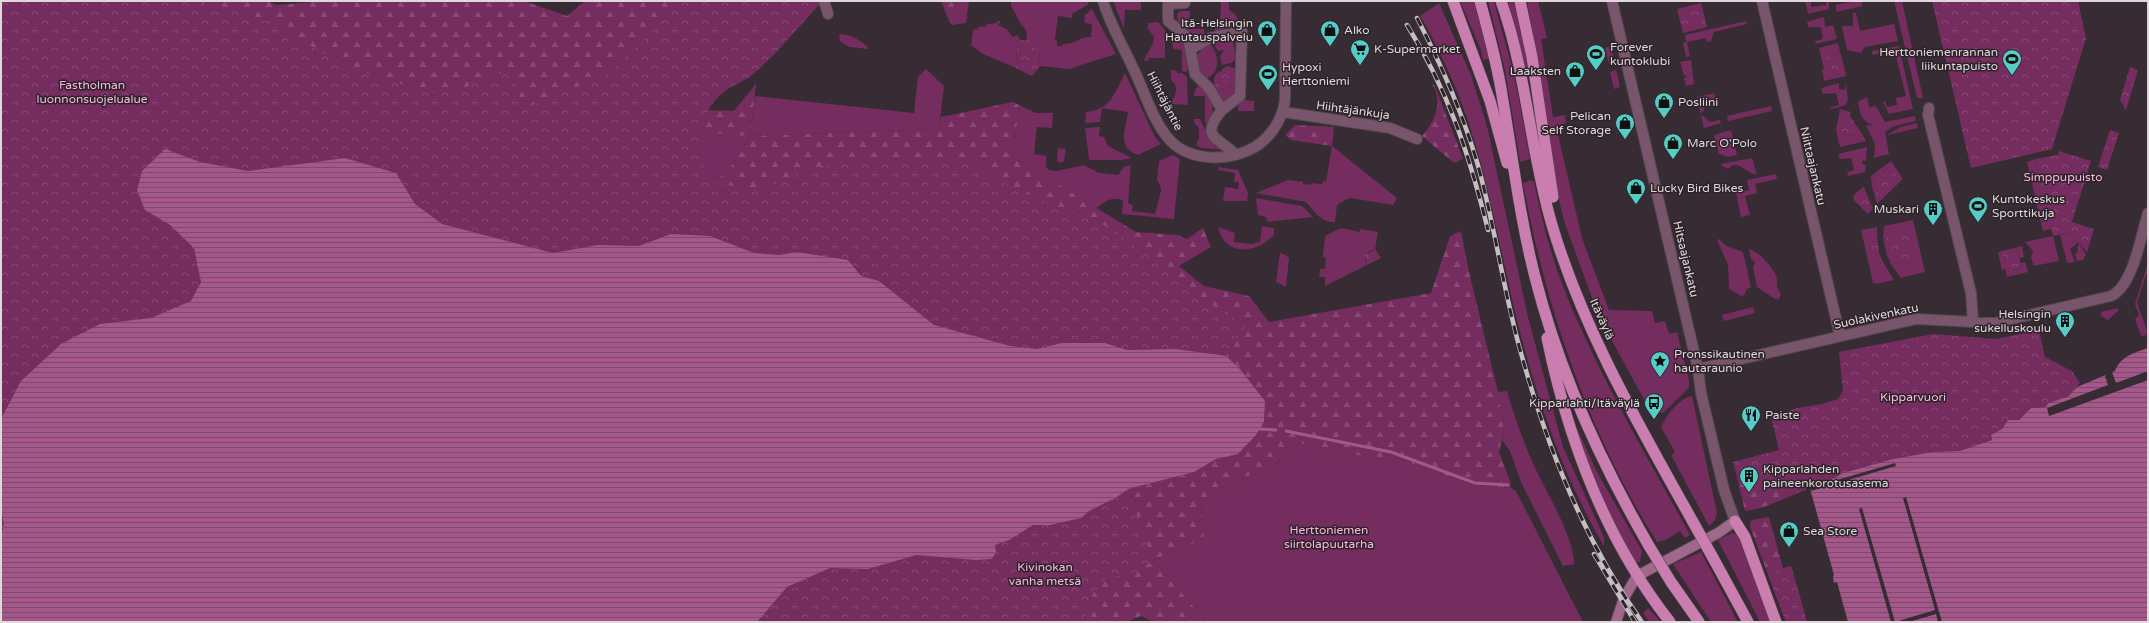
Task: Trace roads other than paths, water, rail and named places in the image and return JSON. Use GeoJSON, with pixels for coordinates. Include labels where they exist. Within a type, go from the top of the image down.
{"type":"FeatureCollection","features":[{"type":"Feature","properties":{"kind":"highway"},"geometry":{"type":"LineString","coordinates":[[1453,1],[1490,101],[1519,200]]}},
{"type":"Feature","properties":{"kind":"highway"},"geometry":{"type":"LineString","coordinates":[[1480,1],[1492,44],[1503,100],[1519,200],[1555,374],[1576,450],[1596,498],[1637,576],[1670,622]]}},
{"type":"Feature","properties":{"kind":"highway","name":"Itäväylä"},"geometry":{"type":"LineString","coordinates":[[1501,1],[1517,56],[1551,224],[1567,272],[1605,357],[1748,622]]}},
{"type":"Feature","properties":{"kind":"highway"},"geometry":{"type":"LineString","coordinates":[[1520,1],[1532,57],[1548,171],[1567,272]]}},
{"type":"Feature","properties":{"kind":"highway"},"geometry":{"type":"LineString","coordinates":[[1535,276],[1549,326],[1571,387],[1607,468],[1649,546],[1671,582],[1699,622]]}},
{"type":"Feature","properties":{"kind":"highway"},"geometry":{"type":"LineString","coordinates":[[1735,521],[1745,537],[1776,622]]}},
{"type":"Feature","properties":{"kind":"main road"},"geometry":{"type":"LineString","coordinates":[[1616,622],[1624,598],[1637,576],[1718,533],[1735,521]]}},
{"type":"Feature","properties":{"kind":"street"},"geometry":{"type":"LineString","coordinates":[[824,1],[828,14]]}},
{"type":"Feature","properties":{"kind":"street","name":"Hiihtäjäntie"},"geometry":{"type":"LineString","coordinates":[[1103,1],[1154,113],[1169,139],[1185,150],[1198,155],[1213,158],[1236,155],[1261,144],[1275,127],[1283,112],[1286,71],[1286,1]]}},
{"type":"Feature","properties":{"kind":"street"},"geometry":{"type":"LineString","coordinates":[[1185,1],[1185,3],[1168,4],[1168,21],[1188,38],[1195,74],[1209,88],[1222,110]]}},
{"type":"Feature","properties":{"kind":"street","name":"Hitsaajankatu"},"geometry":{"type":"LineString","coordinates":[[1612,1],[1698,369],[1701,393],[1724,490],[1735,521]]}},
{"type":"Feature","properties":{"kind":"street","name":"Niittaajankatu"},"geometry":{"type":"LineString","coordinates":[[1762,1],[1840,336]]}},
{"type":"Feature","properties":{"kind":"street"},"geometry":{"type":"LineString","coordinates":[[1191,49],[1210,38],[1242,31],[1240,96],[1222,110],[1214,120],[1212,134],[1216,141],[1231,149],[1236,155]]}},
{"type":"Feature","properties":{"kind":"street"},"geometry":{"type":"LineString","coordinates":[[1929,108],[1928,115],[1970,293],[1973,322]]}},
{"type":"Feature","properties":{"kind":"street","name":"Hiihtäjänkuja"},"geometry":{"type":"LineString","coordinates":[[1283,112],[1390,128],[1417,139]]}},
{"type":"Feature","properties":{"kind":"street","name":"Suolakivenkatu"},"geometry":{"type":"LineString","coordinates":[[1698,369],[1916,318],[1973,322],[2003,321],[2117,293],[2125,284],[2131,270],[2148,213]]}},
{"type":"Feature","properties":{"kind":"waterway"},"geometry":{"type":"LineString","coordinates":[[1260,429],[1276,430]]}},
{"type":"Feature","properties":{"kind":"waterway"},"geometry":{"type":"LineString","coordinates":[[1286,431],[1391,452],[1475,483],[1508,485]]}},
{"type":"Feature","properties":{"kind":"railway"},"geometry":{"type":"LineString","coordinates":[[1417,18],[1450,88],[1465,125],[1477,162],[1521,353],[1531,388],[1556,458],[1586,527],[1603,559],[1642,622]]}},
{"type":"Feature","properties":{"kind":"railway"},"geometry":{"type":"LineString","coordinates":[[1407,25],[1435,75],[1456,124],[1473,175],[1488,230]]}},
{"type":"Feature","properties":{"kind":"railway"},"geometry":{"type":"LineString","coordinates":[[1594,554],[1635,622]]}},
{"type":"Feature","properties":{"kind":"place","name":"Itä-Helsingin Hautauspalvelu"},"geometry":{"type":"Point","coordinates":[1267,47]}},
{"type":"Feature","properties":{"kind":"place","name":"Alko"},"geometry":{"type":"Point","coordinates":[1330,47]}},
{"type":"Feature","properties":{"kind":"place","name":"K-Supermarket"},"geometry":{"type":"Point","coordinates":[1360,66]}},
{"type":"Feature","properties":{"kind":"place","name":"Forever kuntoklubi"},"geometry":{"type":"Point","coordinates":[1596,71]}},
{"type":"Feature","properties":{"kind":"place","name":"Herttoniemenrannan liikuntapuisto"},"geometry":{"type":"Point","coordinates":[2012,76]}},
{"type":"Feature","properties":{"kind":"place","name":"Laaksten"},"geometry":{"type":"Point","coordinates":[1575,88]}},
{"type":"Feature","properties":{"kind":"place","name":"Hypoxi Herttoniemi"},"geometry":{"type":"Point","coordinates":[1268,91]}},
{"type":"Feature","properties":{"kind":"place","name":"Posliini"},"geometry":{"type":"Point","coordinates":[1664,119]}},
{"type":"Feature","properties":{"kind":"place","name":"Pelican Self Storage"},"geometry":{"type":"Point","coordinates":[1625,140]}},
{"type":"Feature","properties":{"kind":"place","name":"Marc O'Polo"},"geometry":{"type":"Point","coordinates":[1673,160]}},
{"type":"Feature","properties":{"kind":"place","name":"Lucky Bird Bikes"},"geometry":{"type":"Point","coordinates":[1636,205]}},
{"type":"Feature","properties":{"kind":"place","name":"Kuntokeskus Sporttikuja"},"geometry":{"type":"Point","coordinates":[1978,223]}},
{"type":"Feature","properties":{"kind":"place","name":"Muskari"},"geometry":{"type":"Point","coordinates":[1933,226]}},
{"type":"Feature","properties":{"kind":"place","name":"Helsingin sukelluskoulu"},"geometry":{"type":"Point","coordinates":[2065,338]}},
{"type":"Feature","properties":{"kind":"place","name":"Pronssikautinen hautaraunio"},"geometry":{"type":"Point","coordinates":[1660,378]}},
{"type":"Feature","properties":{"kind":"place","name":"Kipparlahti/Itäväylä"},"geometry":{"type":"Point","coordinates":[1654,420]}},
{"type":"Feature","properties":{"kind":"place","name":"Paiste"},"geometry":{"type":"Point","coordinates":[1751,432]}},
{"type":"Feature","properties":{"kind":"place","name":"Kipparlahden paineenkorotusasema"},"geometry":{"type":"Point","coordinates":[1749,493]}},
{"type":"Feature","properties":{"kind":"place","name":"Sea Store"},"geometry":{"type":"Point","coordinates":[1789,548]}},
{"type":"Feature","properties":{"kind":"park label","name":"Fastholman luonnonsuojelualue"},"geometry":{"type":"Point","coordinates":[92,92]}},
{"type":"Feature","properties":{"kind":"park label","name":"Simppupuisto"},"geometry":{"type":"Point","coordinates":[2063,177]}},
{"type":"Feature","properties":{"kind":"park label","name":"Kipparvuori"},"geometry":{"type":"Point","coordinates":[1913,397]}},
{"type":"Feature","properties":{"kind":"park label","name":"Herttoniemen siirtolapuutarha"},"geometry":{"type":"Point","coordinates":[1329,537]}},
{"type":"Feature","properties":{"kind":"park label","name":"Kivinokan vanha metsä"},"geometry":{"type":"Point","coordinates":[1045,574]}}]}
